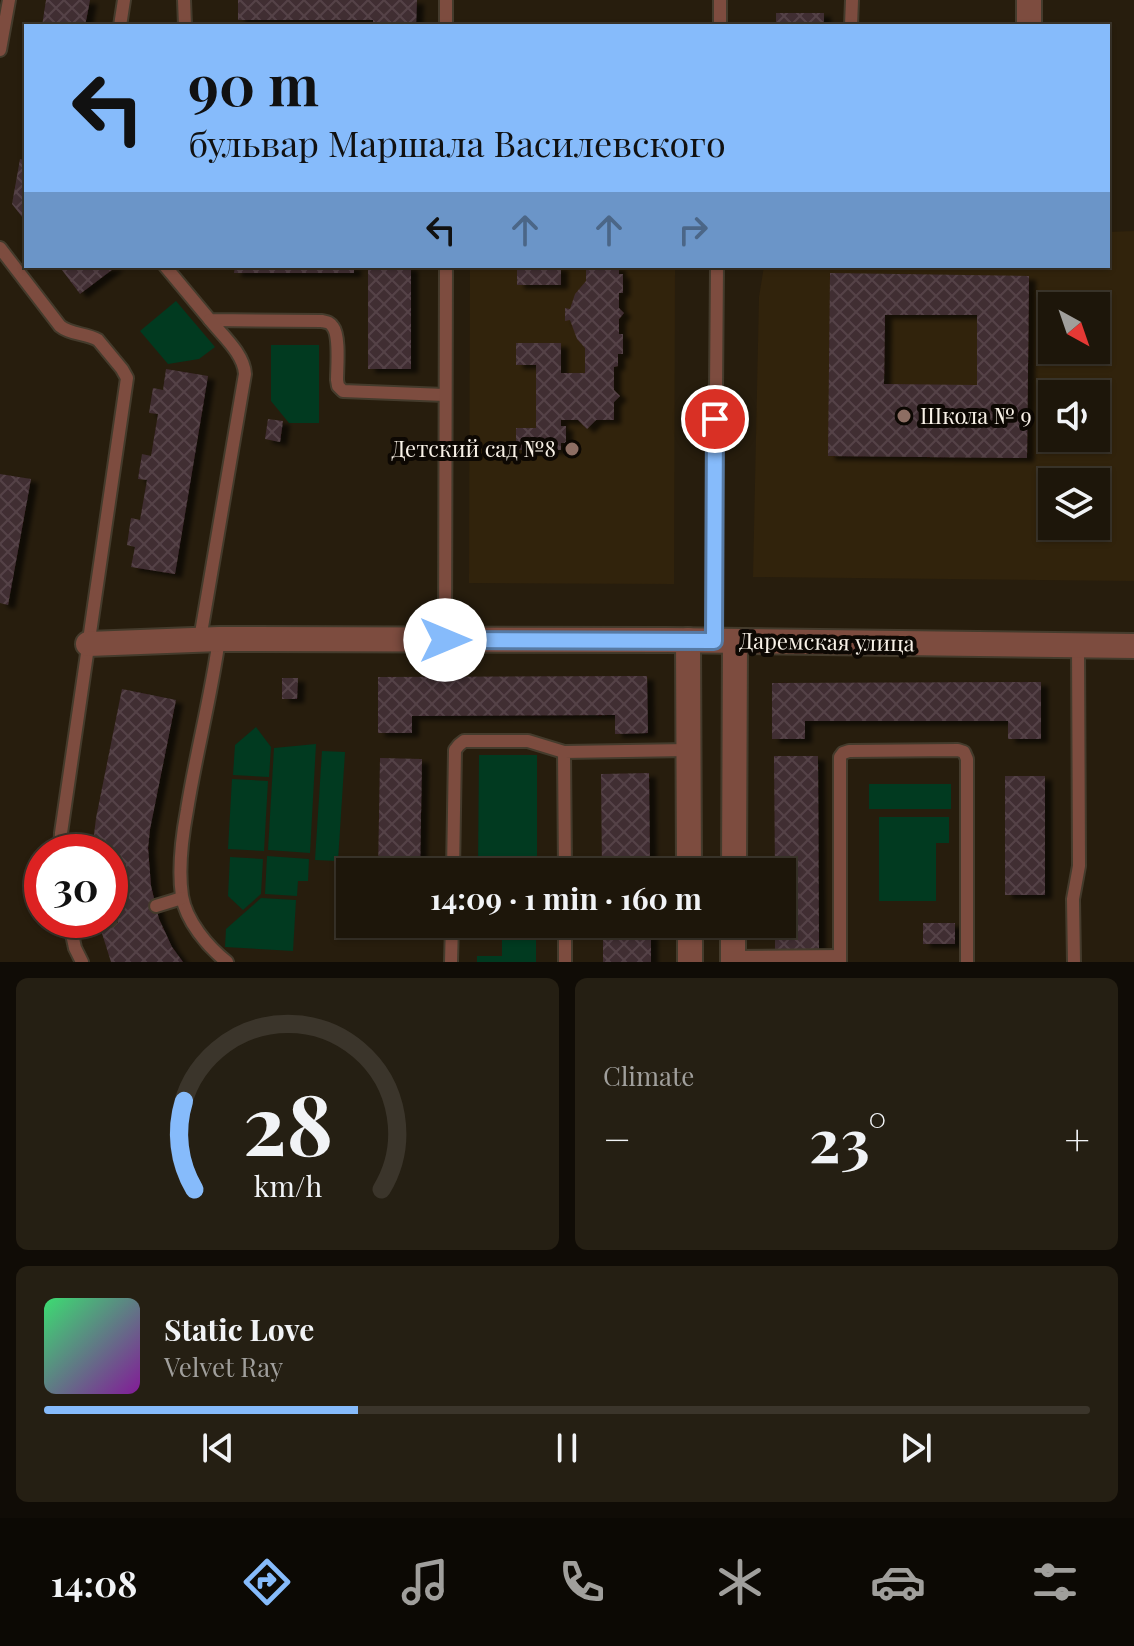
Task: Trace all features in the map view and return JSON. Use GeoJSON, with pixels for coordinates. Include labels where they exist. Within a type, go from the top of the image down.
{"type":"FeatureCollection","features":[{"type":"Feature","properties":{"kind":"street"},"geometry":{"type":"LineString","coordinates":[[1029,0],[1029,24]]}},
{"type":"Feature","properties":{"kind":"street","name":"Даремская улица"},"geometry":{"type":"LineString","coordinates":[[88,644],[210,639],[688,640],[1134,646]]}},
{"type":"Feature","properties":{"kind":"street"},"geometry":{"type":"LineString","coordinates":[[688,640],[689,858]]}},
{"type":"Feature","properties":{"kind":"street"},"geometry":{"type":"LineString","coordinates":[[724,641],[733,858]]}},
{"type":"Feature","properties":{"kind":"street"},"geometry":{"type":"LineString","coordinates":[[690,938],[690,962]]}},
{"type":"Feature","properties":{"kind":"street"},"geometry":{"type":"LineString","coordinates":[[733,938],[733,959]]}},
{"type":"Feature","properties":{"kind":"lane"},"geometry":{"type":"LineString","coordinates":[[0,50],[9,0]]}},
{"type":"Feature","properties":{"kind":"lane"},"geometry":{"type":"LineString","coordinates":[[120,24],[124,0]]}},
{"type":"Feature","properties":{"kind":"lane"},"geometry":{"type":"LineString","coordinates":[[184,0],[185,24]]}},
{"type":"Feature","properties":{"kind":"lane"},"geometry":{"type":"LineString","coordinates":[[446,0],[446,24]]}},
{"type":"Feature","properties":{"kind":"lane"},"geometry":{"type":"LineString","coordinates":[[720,0],[720,24]]}},
{"type":"Feature","properties":{"kind":"lane"},"geometry":{"type":"LineString","coordinates":[[851,24],[852,0]]}},
{"type":"Feature","properties":{"kind":"lane"},"geometry":{"type":"LineString","coordinates":[[0,248],[60,326],[98,340],[127,378],[62,834]]}},
{"type":"Feature","properties":{"kind":"lane"},"geometry":{"type":"LineString","coordinates":[[167,268],[239,356],[245,374],[181,843],[182,898],[196,929],[212,950],[227,962]]}},
{"type":"Feature","properties":{"kind":"lane"},"geometry":{"type":"LineString","coordinates":[[445,640],[446,268]]}},
{"type":"Feature","properties":{"kind":"lane"},"geometry":{"type":"LineString","coordinates":[[717,268],[724,641]]}},
{"type":"Feature","properties":{"kind":"lane"},"geometry":{"type":"LineString","coordinates":[[210,320],[329,323],[336,335],[337,380],[343,391],[445,395]]}},
{"type":"Feature","properties":{"kind":"lane"},"geometry":{"type":"LineString","coordinates":[[1074,962],[1073,899],[1079,866],[1078,645]]}},
{"type":"Feature","properties":{"kind":"lane"},"geometry":{"type":"LineString","coordinates":[[453,858],[455,750],[464,741],[528,741],[564,752],[688,750]]}},
{"type":"Feature","properties":{"kind":"lane"},"geometry":{"type":"LineString","coordinates":[[733,959],[840,959],[840,757],[843,753],[958,750],[964,752],[967,759],[967,962]]}},
{"type":"Feature","properties":{"kind":"lane"},"geometry":{"type":"LineString","coordinates":[[564,752],[565,858]]}},
{"type":"Feature","properties":{"kind":"lane"},"geometry":{"type":"LineString","coordinates":[[156,906],[182,898]]}},
{"type":"Feature","properties":{"kind":"lane"},"geometry":{"type":"LineString","coordinates":[[73,938],[82,962]]}},
{"type":"Feature","properties":{"kind":"lane"},"geometry":{"type":"LineString","coordinates":[[451,962],[452,938]]}},
{"type":"Feature","properties":{"kind":"lane"},"geometry":{"type":"LineString","coordinates":[[565,938],[565,962]]}},
{"type":"Feature","properties":{"kind":"shaded area","name":"Школа № 9"},"geometry":{"type":"Polygon","coordinates":[[[1134,231],[1134,581],[753,577],[759,297],[764,268],[1110,268],[1110,232],[1134,231]]]}},
{"type":"Feature","properties":{"kind":"shaded area","name":"Детский сад №8"},"geometry":{"type":"Polygon","coordinates":[[[470,268],[675,268],[674,584],[469,583],[470,268]]]}},
{"type":"Feature","properties":{"kind":"green space"},"geometry":{"type":"Polygon","coordinates":[[[176,301],[215,347],[199,359],[168,364],[140,331],[176,301]]]}},
{"type":"Feature","properties":{"kind":"green space"},"geometry":{"type":"Polygon","coordinates":[[[271,345],[319,345],[319,423],[289,423],[271,401],[271,345]]]}},
{"type":"Feature","properties":{"kind":"green space"},"geometry":{"type":"Polygon","coordinates":[[[256,727],[271,747],[269,777],[233,775],[235,745],[256,727]]]}},
{"type":"Feature","properties":{"kind":"green space"},"geometry":{"type":"Polygon","coordinates":[[[316,744],[310,853],[268,850],[274,748],[316,744]]]}},
{"type":"Feature","properties":{"kind":"green space"},"geometry":{"type":"Polygon","coordinates":[[[322,751],[345,752],[338,858],[336,861],[315,860],[322,751]]]}},
{"type":"Feature","properties":{"kind":"green space"},"geometry":{"type":"Polygon","coordinates":[[[479,755],[537,755],[537,858],[478,858],[479,755]]]}},
{"type":"Feature","properties":{"kind":"green space"},"geometry":{"type":"Polygon","coordinates":[[[232,779],[268,781],[264,851],[228,849],[232,779]]]}},
{"type":"Feature","properties":{"kind":"green space"},"geometry":{"type":"Polygon","coordinates":[[[869,784],[951,784],[951,809],[869,809],[869,784]]]}},
{"type":"Feature","properties":{"kind":"green space"},"geometry":{"type":"Polygon","coordinates":[[[879,817],[949,817],[949,843],[936,843],[936,901],[879,901],[879,817]]]}},
{"type":"Feature","properties":{"kind":"green space"},"geometry":{"type":"Polygon","coordinates":[[[267,856],[309,859],[308,881],[298,881],[297,896],[265,894],[267,856]]]}},
{"type":"Feature","properties":{"kind":"green space"},"geometry":{"type":"Polygon","coordinates":[[[230,857],[263,859],[261,894],[243,910],[228,896],[230,857]]]}},
{"type":"Feature","properties":{"kind":"green space"},"geometry":{"type":"Polygon","coordinates":[[[261,898],[296,900],[293,951],[225,947],[226,929],[261,898]]]}},
{"type":"Feature","properties":{"kind":"green space"},"geometry":{"type":"Polygon","coordinates":[[[502,938],[536,938],[536,962],[477,962],[477,956],[502,956],[502,938]]]}},
{"type":"Feature","properties":{"kind":"building"},"geometry":{"type":"Polygon","coordinates":[[[46,0],[90,0],[85,24],[42,24],[46,0]]]}},
{"type":"Feature","properties":{"kind":"building"},"geometry":{"type":"Polygon","coordinates":[[[238,0],[417,0],[416,24],[369,24],[373,20],[238,20],[238,0]]]}},
{"type":"Feature","properties":{"kind":"building"},"geometry":{"type":"Polygon","coordinates":[[[776,13],[824,13],[824,24],[776,24],[776,13]]]}},
{"type":"Feature","properties":{"kind":"building"},"geometry":{"type":"Polygon","coordinates":[[[20,159],[24,160],[24,219],[12,204],[20,159]]]}},
{"type":"Feature","properties":{"kind":"building"},"geometry":{"type":"Polygon","coordinates":[[[60,268],[114,268],[80,294],[60,268]]]}},
{"type":"Feature","properties":{"kind":"building"},"geometry":{"type":"Polygon","coordinates":[[[235,268],[354,268],[354,273],[234,273],[235,268]]]}},
{"type":"Feature","properties":{"kind":"building"},"geometry":{"type":"Polygon","coordinates":[[[368,268],[411,268],[411,369],[368,369],[368,268]]]}},
{"type":"Feature","properties":{"kind":"building"},"geometry":{"type":"Polygon","coordinates":[[[517,268],[561,268],[561,285],[517,285],[517,268]]]}},
{"type":"Feature","properties":{"kind":"building","name":"Детский сад №8"},"geometry":{"type":"Polygon","coordinates":[[[586,268],[619,268],[619,274],[623,274],[619,308],[624,313],[619,319],[619,334],[623,334],[623,354],[618,354],[618,366],[614,367],[614,390],[620,396],[614,402],[614,420],[596,420],[587,429],[578,420],[561,420],[561,426],[566,426],[566,443],[561,443],[561,450],[516,450],[516,428],[536,428],[536,365],[516,365],[516,343],[561,343],[561,373],[585,373],[585,348],[577,339],[570,320],[565,321],[565,308],[570,309],[575,294],[586,281],[586,268]]]}},
{"type":"Feature","properties":{"kind":"building"},"geometry":{"type":"Polygon","coordinates":[[[830,273],[1029,276],[1027,458],[828,456],[830,273]],[[885,315],[884,384],[977,385],[977,315],[885,315]]]}},
{"type":"Feature","properties":{"kind":"building"},"geometry":{"type":"Polygon","coordinates":[[[166,369],[208,376],[175,574],[131,567],[135,547],[127,545],[131,518],[140,520],[147,480],[138,479],[142,454],[151,456],[158,414],[149,413],[153,388],[163,390],[166,369]]]}},
{"type":"Feature","properties":{"kind":"building"},"geometry":{"type":"Polygon","coordinates":[[[268,419],[283,421],[280,442],[265,439],[268,419]]]}},
{"type":"Feature","properties":{"kind":"building"},"geometry":{"type":"Polygon","coordinates":[[[0,474],[31,479],[8,605],[0,603],[0,474]]]}},
{"type":"Feature","properties":{"kind":"building"},"geometry":{"type":"Polygon","coordinates":[[[647,676],[648,733],[615,734],[615,715],[412,716],[412,733],[378,733],[378,677],[647,676]]]}},
{"type":"Feature","properties":{"kind":"building"},"geometry":{"type":"Polygon","coordinates":[[[282,678],[298,678],[297,699],[282,699],[282,678]]]}},
{"type":"Feature","properties":{"kind":"building"},"geometry":{"type":"Polygon","coordinates":[[[1041,682],[1041,739],[1008,739],[1008,721],[805,721],[805,739],[772,739],[772,683],[1041,682]]]}},
{"type":"Feature","properties":{"kind":"building"},"geometry":{"type":"Polygon","coordinates":[[[122,689],[176,700],[148,848],[151,886],[159,919],[183,962],[111,962],[103,938],[128,938],[128,834],[94,834],[122,689]]]}},
{"type":"Feature","properties":{"kind":"building"},"geometry":{"type":"Polygon","coordinates":[[[774,756],[818,756],[819,951],[775,951],[775,938],[796,938],[796,858],[775,858],[774,756]]]}},
{"type":"Feature","properties":{"kind":"building"},"geometry":{"type":"Polygon","coordinates":[[[380,758],[422,759],[420,858],[378,858],[380,758]]]}},
{"type":"Feature","properties":{"kind":"building"},"geometry":{"type":"Polygon","coordinates":[[[649,773],[650,858],[602,858],[601,774],[649,773]]]}},
{"type":"Feature","properties":{"kind":"building"},"geometry":{"type":"Polygon","coordinates":[[[1005,776],[1045,776],[1045,895],[1005,895],[1005,776]]]}},
{"type":"Feature","properties":{"kind":"building"},"geometry":{"type":"Polygon","coordinates":[[[923,923],[955,923],[955,944],[923,944],[923,923]]]}},
{"type":"Feature","properties":{"kind":"building"},"geometry":{"type":"Polygon","coordinates":[[[603,938],[651,938],[651,962],[603,962],[603,938]]]}},
{"type":"Feature","properties":{"kind":"place","name":"Школа № 9"},"geometry":{"type":"Point","coordinates":[904,416]}},
{"type":"Feature","properties":{"kind":"place","name":"Детский сад №8"},"geometry":{"type":"Point","coordinates":[572,449]}},
{"type":"Feature","properties":{"kind":"route"},"geometry":{"type":"LineString","coordinates":[[445,640],[714,641],[715,419]]}}]}
